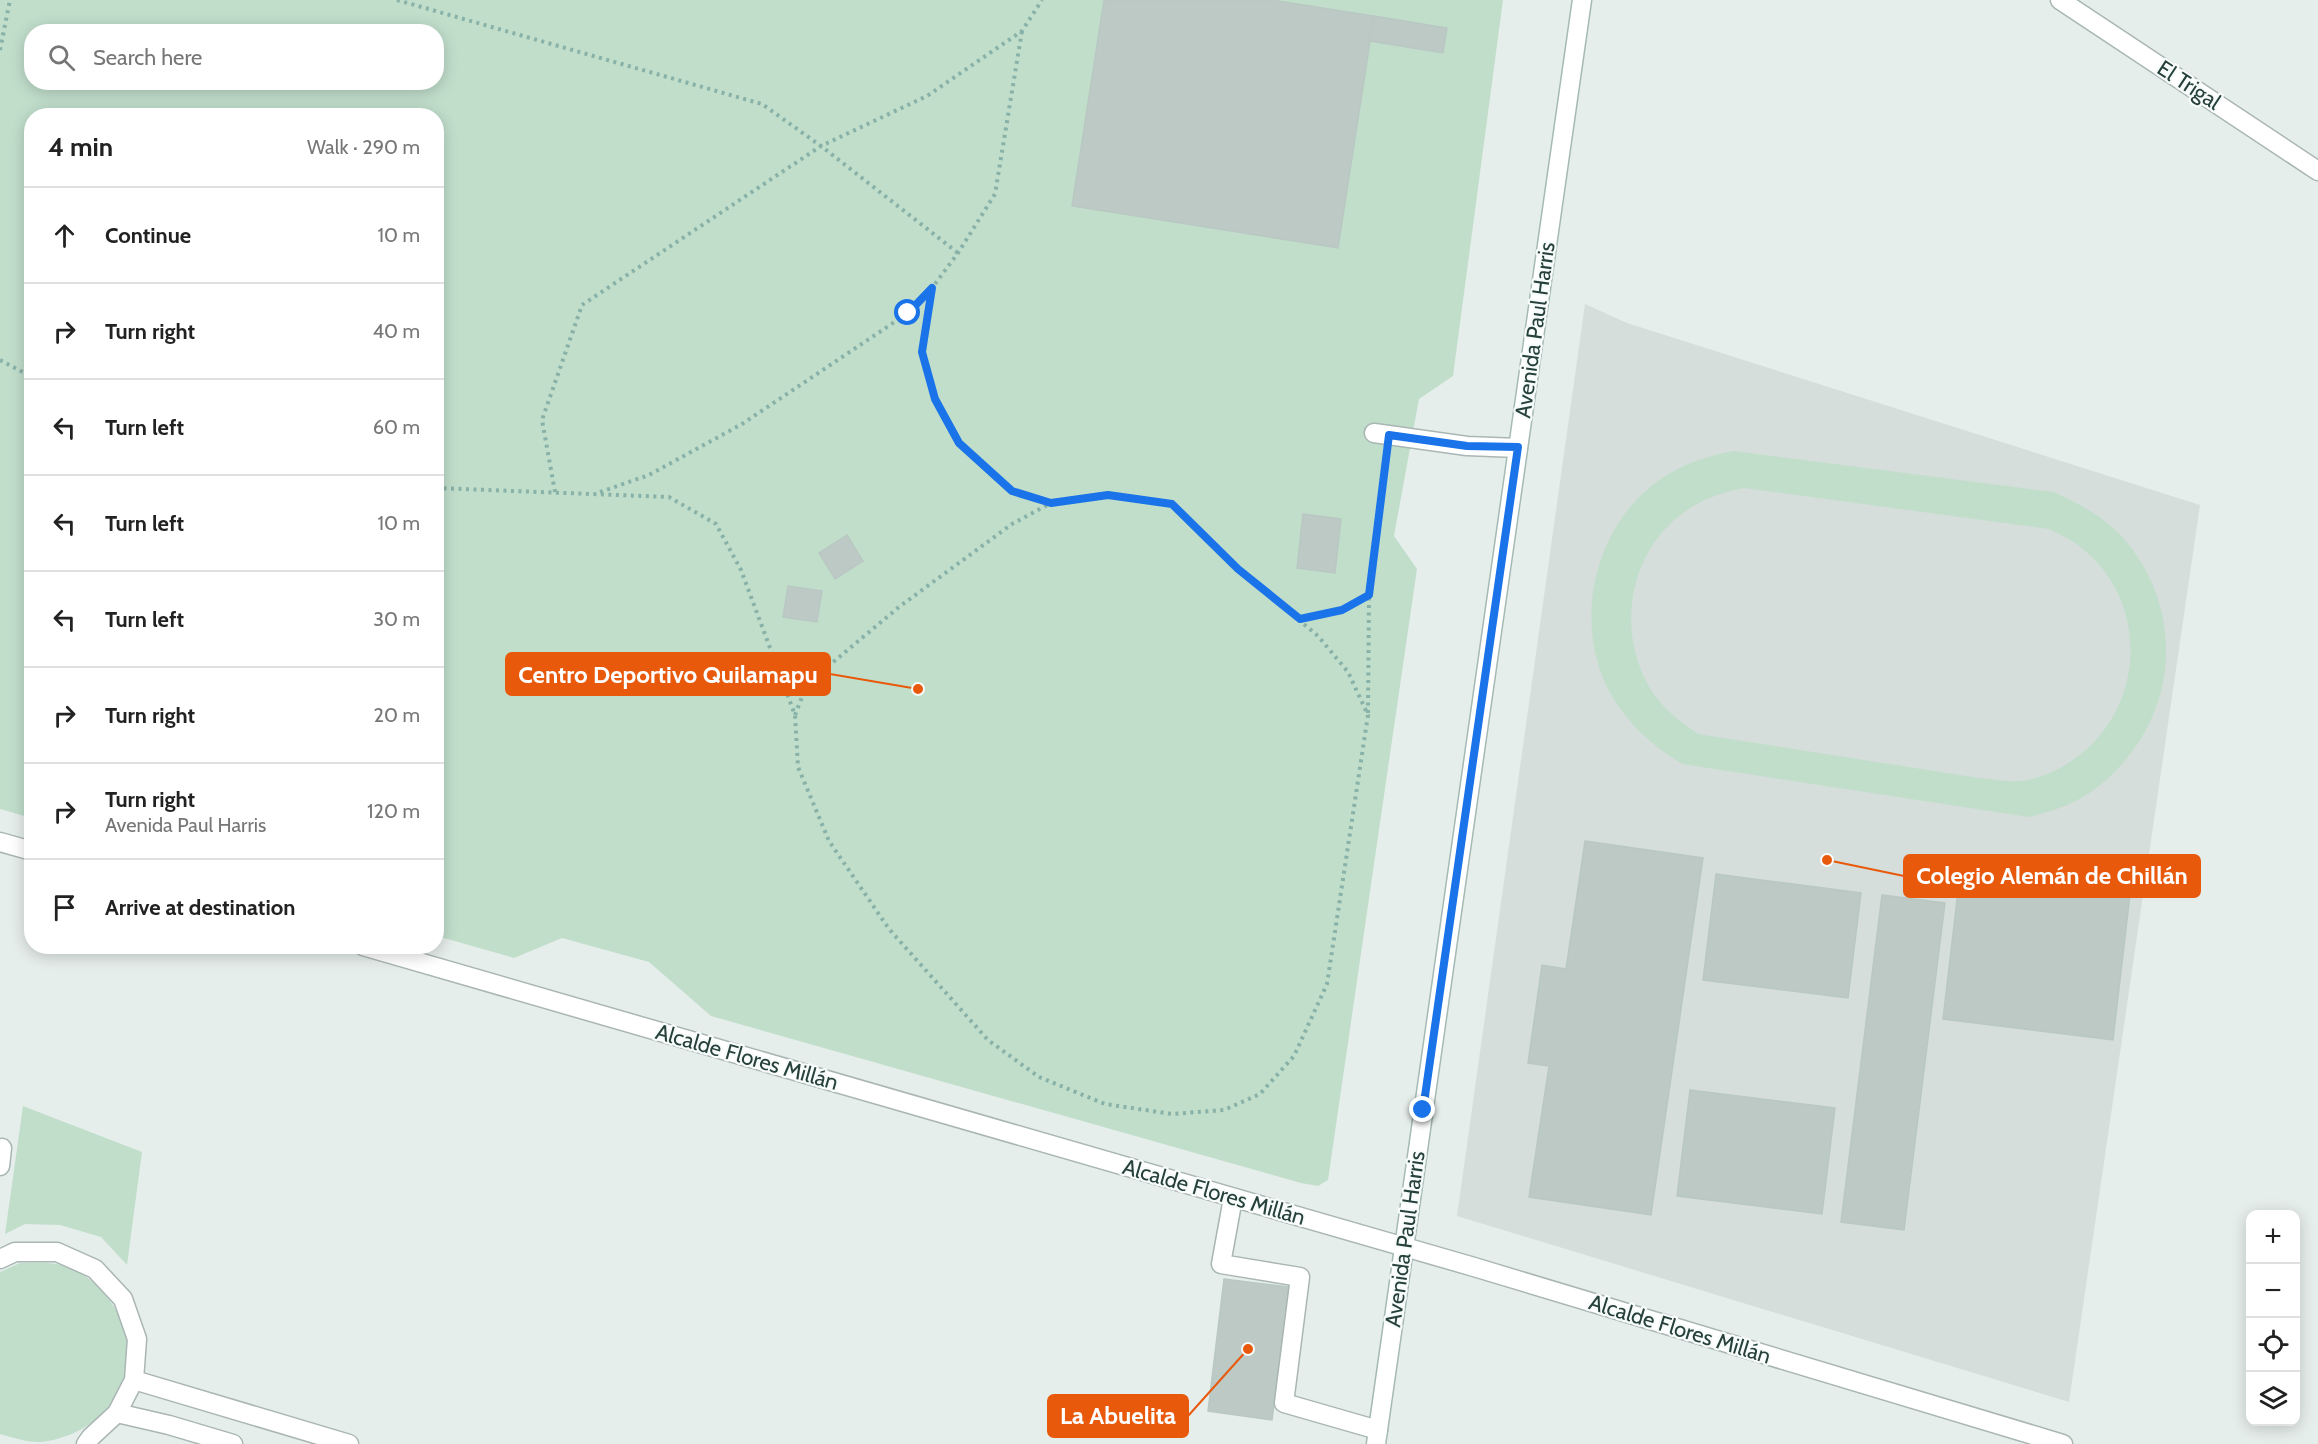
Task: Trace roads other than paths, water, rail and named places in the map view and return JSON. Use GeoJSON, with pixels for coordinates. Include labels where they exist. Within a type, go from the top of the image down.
{"type":"FeatureCollection","features":[{"type":"Feature","properties":{"kind":"street","name":"Avenida Paul Harris"},"geometry":{"type":"LineString","coordinates":[[1377,1437],[1582,0]]}},
{"type":"Feature","properties":{"kind":"street","name":"El Trigal"},"geometry":{"type":"LineString","coordinates":[[2060,0],[2318,171]]}},
{"type":"Feature","properties":{"kind":"street"},"geometry":{"type":"LineString","coordinates":[[1381,434],[1467,446],[1518,447]]}},
{"type":"Feature","properties":{"kind":"street"},"geometry":{"type":"LineString","coordinates":[[0,842],[24,849]]}},
{"type":"Feature","properties":{"kind":"street","name":"Alcalde Flores Millán"},"geometry":{"type":"LineString","coordinates":[[391,954],[1404,1247],[2063,1444]]}},
{"type":"Feature","properties":{"kind":"street"},"geometry":{"type":"LineString","coordinates":[[1233,1197],[1221,1264],[1300,1277],[1284,1403],[1377,1437]]}},
{"type":"Feature","properties":{"kind":"street"},"geometry":{"type":"LineString","coordinates":[[0,1259],[15,1252],[57,1252],[95,1269],[123,1299],[137,1339],[134,1380],[117,1413],[84,1442]]}},
{"type":"Feature","properties":{"kind":"street"},"geometry":{"type":"LineString","coordinates":[[134,1380],[349,1444]]}},
{"type":"Feature","properties":{"kind":"street"},"geometry":{"type":"LineString","coordinates":[[117,1413],[169,1425],[233,1444]]}},
{"type":"Feature","properties":{"kind":"place","name":"Centro Deportivo Quilamapu"},"geometry":{"type":"Point","coordinates":[918,689]}},
{"type":"Feature","properties":{"kind":"place","name":"Colegio Alemán de Chillán"},"geometry":{"type":"Point","coordinates":[1827,860]}},
{"type":"Feature","properties":{"kind":"place","name":"La Abuelita"},"geometry":{"type":"Point","coordinates":[1248,1349]}}]}
